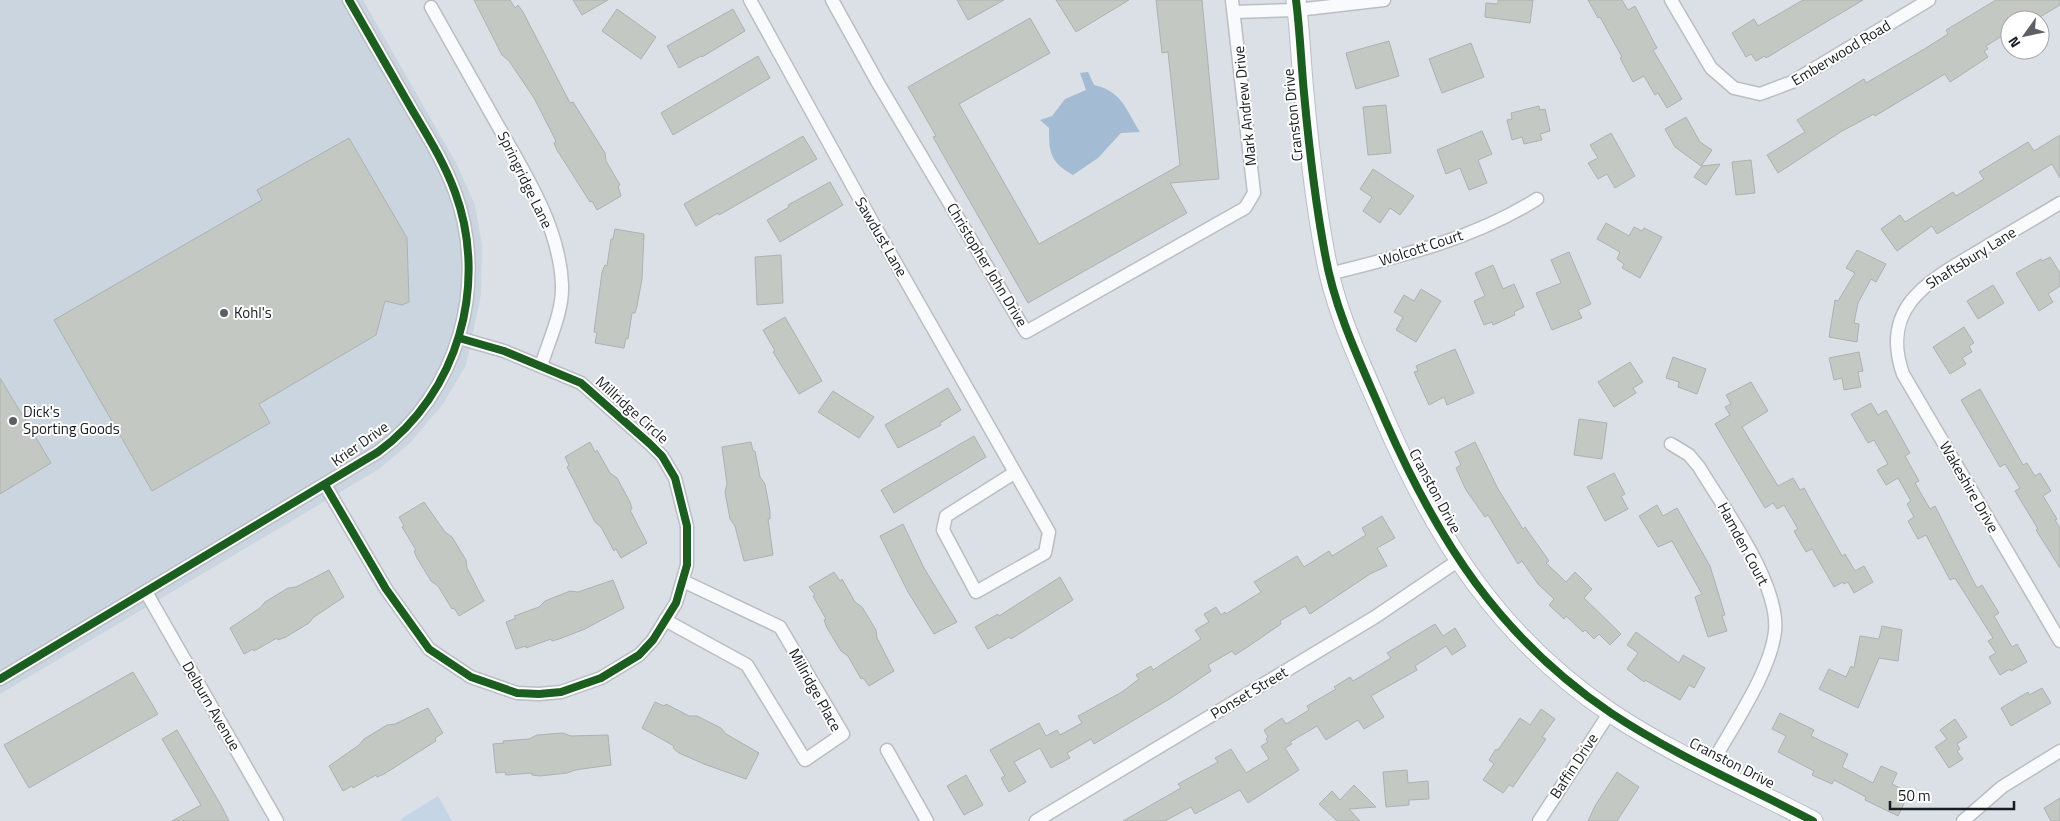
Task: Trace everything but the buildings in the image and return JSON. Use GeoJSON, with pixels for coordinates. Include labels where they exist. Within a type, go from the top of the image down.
{"type":"FeatureCollection","features":[{"type":"Feature","properties":{"kind":"street","name":"Krier Drive"},"geometry":{"type":"LineString","coordinates":[[0,679],[325,485],[384,447],[411,422],[436,389],[459,338],[466,307],[469,261],[460,206],[437,152],[349,0]]}},
{"type":"Feature","properties":{"kind":"street","name":"Sawdust Lane"},"geometry":{"type":"LineString","coordinates":[[750,0],[1014,473],[1049,532],[1045,553],[976,592],[943,530],[946,516],[1014,473]]}},
{"type":"Feature","properties":{"kind":"street","name":"Christopher John Drive"},"geometry":{"type":"LineString","coordinates":[[832,0],[878,84],[1026,332],[1245,208],[1251,200]]}},
{"type":"Feature","properties":{"kind":"street","name":"Mark Andrew Drive"},"geometry":{"type":"LineString","coordinates":[[1251,200],[1254,192],[1233,6],[1296,5],[1384,0]]}},
{"type":"Feature","properties":{"kind":"street","name":"Emberwood Road"},"geometry":{"type":"LineString","coordinates":[[1671,0],[1711,68],[1734,88],[1748,93],[1760,94],[1782,88],[1929,0]]}},
{"type":"Feature","properties":{"kind":"street","name":"Cranston Drive"},"geometry":{"type":"LineString","coordinates":[[1296,5],[1316,200],[1329,274],[1348,333],[1393,439],[1419,495],[1458,560],[1479,589],[1518,634],[1560,673],[1610,712],[1647,735],[1813,821]]}},
{"type":"Feature","properties":{"kind":"street","name":"Springridge Lane"},"geometry":{"type":"LineString","coordinates":[[431,7],[512,151],[546,220],[557,250],[562,286],[555,323],[541,366]]}},
{"type":"Feature","properties":{"kind":"street","name":"Wolcott Court"},"geometry":{"type":"LineString","coordinates":[[1329,274],[1444,244],[1517,212],[1537,199]]}},
{"type":"Feature","properties":{"kind":"street","name":"Shaftsbury Lane"},"geometry":{"type":"LineString","coordinates":[[1898,327],[1912,300],[1934,278],[2060,203]]}},
{"type":"Feature","properties":{"kind":"street","name":"Wakeshire Drive"},"geometry":{"type":"LineString","coordinates":[[1898,327],[1897,351],[1903,374],[2060,641]]}},
{"type":"Feature","properties":{"kind":"street","name":"Millridge Circle"},"geometry":{"type":"LineString","coordinates":[[325,485],[386,589],[429,650],[471,677],[494,687],[517,693],[539,694],[560,692],[601,678],[639,655],[653,640],[676,603],[687,565],[687,526],[675,478],[662,456],[581,383],[504,351],[459,338]]}},
{"type":"Feature","properties":{"kind":"street","name":"Hamden Court"},"geometry":{"type":"LineString","coordinates":[[1671,444],[1690,455],[1717,497],[1761,572],[1773,612],[1775,630],[1769,656],[1710,767]]}},
{"type":"Feature","properties":{"kind":"street","name":"Ponset Street"},"geometry":{"type":"LineString","coordinates":[[1036,821],[1375,617],[1458,560]]}},
{"type":"Feature","properties":{"kind":"street","name":"Millridge Place"},"geometry":{"type":"LineString","coordinates":[[666,620],[748,665],[805,760],[843,734],[780,628],[683,580]]}},
{"type":"Feature","properties":{"kind":"street","name":"Delburn Avenue"},"geometry":{"type":"LineString","coordinates":[[146,592],[277,821]]}},
{"type":"Feature","properties":{"kind":"street","name":"Baffin Drive"},"geometry":{"type":"LineString","coordinates":[[1539,821],[1610,712]]}},
{"type":"Feature","properties":{"kind":"street"},"geometry":{"type":"LineString","coordinates":[[887,750],[927,821]]}},
{"type":"Feature","properties":{"kind":"street"},"geometry":{"type":"LineString","coordinates":[[1963,821],[2002,787],[2060,751]]}},
{"type":"Feature","properties":{"kind":"shaded area"},"geometry":{"type":"Polygon","coordinates":[[[0,0],[363,0],[456,163],[475,205],[482,245],[481,294],[466,365],[443,404],[410,443],[379,469],[0,694],[0,0]]]}},
{"type":"Feature","properties":{"kind":"shaded area"},"geometry":{"type":"Polygon","coordinates":[[[1088,72],[1094,85],[1111,92],[1122,102],[1140,132],[1121,133],[1098,158],[1073,175],[1060,166],[1052,156],[1049,128],[1040,120],[1052,116],[1065,99],[1086,90],[1080,73],[1088,72]]]}},
{"type":"Feature","properties":{"kind":"shaded area"},"geometry":{"type":"Polygon","coordinates":[[[438,796],[452,821],[402,821],[401,819],[438,796]]]}},
{"type":"Feature","properties":{"kind":"cycle path"},"geometry":{"type":"LineString","coordinates":[[0,679],[378,452],[406,428],[429,400],[446,369],[459,335],[467,299],[469,263],[465,227],[451,181],[440,159],[349,0]]}},
{"type":"Feature","properties":{"kind":"cycle path"},"geometry":{"type":"LineString","coordinates":[[1296,0],[1315,194],[1325,254],[1335,297],[1359,359],[1405,464],[1450,546],[1504,619],[1571,684],[1611,713],[1660,743],[1813,821]]}},
{"type":"Feature","properties":{"kind":"cycle path"},"geometry":{"type":"LineString","coordinates":[[325,485],[386,589],[429,649],[471,677],[517,693],[561,692],[601,678],[639,655],[653,640],[676,603],[687,565],[687,526],[675,478],[662,456],[581,383],[504,351],[459,338]]}},
{"type":"Feature","properties":{"kind":"place","name":"Kohl's"},"geometry":{"type":"Point","coordinates":[224,313]}},
{"type":"Feature","properties":{"kind":"place","name":"Dick's Sporting Goods"},"geometry":{"type":"Point","coordinates":[13,421]}}]}
